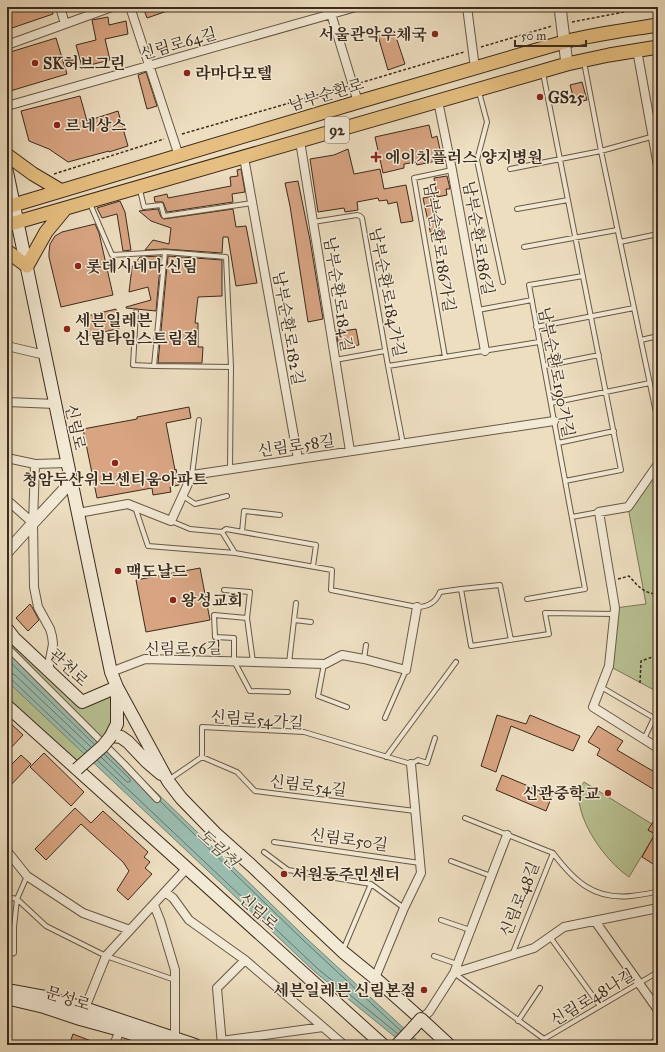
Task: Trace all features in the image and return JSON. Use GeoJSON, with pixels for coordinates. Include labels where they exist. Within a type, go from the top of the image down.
{"type":"FeatureCollection","features":[{"type":"Feature","properties":{"kind":"main road","name":"남부순환로"},"geometry":{"type":"LineString","coordinates":[[10,206],[564,42],[658,25]]}},
{"type":"Feature","properties":{"kind":"main road","name":"92"},"geometry":{"type":"LineString","coordinates":[[12,224],[247,159],[300,141],[567,64],[658,47]]}},
{"type":"Feature","properties":{"kind":"main road"},"geometry":{"type":"LineString","coordinates":[[7,155],[33,174],[60,190]]}},
{"type":"Feature","properties":{"kind":"main road","name":"신림로"},"geometry":{"type":"LineString","coordinates":[[7,172],[12,224],[27,266],[111,672],[117,687],[168,781],[181,798],[215,833],[343,952],[375,978],[449,1045]]}},
{"type":"Feature","properties":{"kind":"main road"},"geometry":{"type":"LineString","coordinates":[[7,252],[27,266],[46,232],[73,207]]}},
{"type":"Feature","properties":{"kind":"main road","name":"관천로"},"geometry":{"type":"LineString","coordinates":[[7,629],[14,638],[82,702],[117,687]]}},
{"type":"Feature","properties":{"kind":"main road","name":"신림로"},"geometry":{"type":"LineString","coordinates":[[111,736],[117,724],[117,687]]}},
{"type":"Feature","properties":{"kind":"main road"},"geometry":{"type":"LineString","coordinates":[[7,706],[77,769],[103,746],[111,736],[120,737],[128,742],[168,781]]}},
{"type":"Feature","properties":{"kind":"main road","name":"신림로"},"geometry":{"type":"LineString","coordinates":[[77,769],[383,1045]]}},
{"type":"Feature","properties":{"kind":"main road"},"geometry":{"type":"LineString","coordinates":[[7,990],[45,997],[82,1014],[173,1043],[195,1045]]}},
{"type":"Feature","properties":{"kind":"main road","name":"문성로"},"geometry":{"type":"LineString","coordinates":[[7,998],[82,1014],[120,1030],[173,1043]]}},
{"type":"Feature","properties":{"kind":"main road"},"geometry":{"type":"LineString","coordinates":[[397,1045],[421,1019]]}},
{"type":"Feature","properties":{"kind":"street"},"geometry":{"type":"LineString","coordinates":[[60,7],[65,24]]}},
{"type":"Feature","properties":{"kind":"street"},"geometry":{"type":"LineString","coordinates":[[7,45],[112,7]]}},
{"type":"Feature","properties":{"kind":"street"},"geometry":{"type":"LineString","coordinates":[[130,7],[178,156]]}},
{"type":"Feature","properties":{"kind":"street","name":"신림로64길"},"geometry":{"type":"LineString","coordinates":[[7,106],[150,66],[330,10],[356,7]]}},
{"type":"Feature","properties":{"kind":"street"},"geometry":{"type":"LineString","coordinates":[[467,7],[475,68]]}},
{"type":"Feature","properties":{"kind":"street"},"geometry":{"type":"LineString","coordinates":[[560,7],[567,64]]}},
{"type":"Feature","properties":{"kind":"street"},"geometry":{"type":"LineString","coordinates":[[330,10],[358,102]]}},
{"type":"Feature","properties":{"kind":"street"},"geometry":{"type":"LineString","coordinates":[[637,50],[655,136],[658,166]]}},
{"type":"Feature","properties":{"kind":"street","name":"남부순환로186길"},"geometry":{"type":"LineString","coordinates":[[438,101],[485,351]]}},
{"type":"Feature","properties":{"kind":"street","name":"남부순환로184길"},"geometry":{"type":"LineString","coordinates":[[300,141],[350,451]]}},
{"type":"Feature","properties":{"kind":"street"},"geometry":{"type":"LineString","coordinates":[[73,207],[140,190],[247,159]]}},
{"type":"Feature","properties":{"kind":"street","name":"남부순환로182길"},"geometry":{"type":"LineString","coordinates":[[247,159],[252,203],[298,459]]}},
{"type":"Feature","properties":{"kind":"street"},"geometry":{"type":"LineString","coordinates":[[7,346],[45,356]]}},
{"type":"Feature","properties":{"kind":"street"},"geometry":{"type":"LineString","coordinates":[[7,402],[55,404]]}},
{"type":"Feature","properties":{"kind":"street","name":"신림로58길"},"geometry":{"type":"LineString","coordinates":[[192,475],[554,421]]}},
{"type":"Feature","properties":{"kind":"street"},"geometry":{"type":"LineString","coordinates":[[7,458],[35,464],[67,463]]}},
{"type":"Feature","properties":{"kind":"street"},"geometry":{"type":"LineString","coordinates":[[35,464],[33,578],[35,597],[38,607],[50,629],[53,644],[48,670]]}},
{"type":"Feature","properties":{"kind":"street"},"geometry":{"type":"LineString","coordinates":[[658,464],[628,507],[599,512],[615,608],[609,666],[593,707],[658,748]]}},
{"type":"Feature","properties":{"kind":"street"},"geometry":{"type":"LineString","coordinates":[[78,513],[128,504],[171,521],[192,475]]}},
{"type":"Feature","properties":{"kind":"street"},"geometry":{"type":"LineString","coordinates":[[7,552],[71,482]]}},
{"type":"Feature","properties":{"kind":"street"},"geometry":{"type":"LineString","coordinates":[[7,500],[33,523]]}},
{"type":"Feature","properties":{"kind":"street"},"geometry":{"type":"LineString","coordinates":[[406,670],[417,607]]}},
{"type":"Feature","properties":{"kind":"street"},"geometry":{"type":"LineString","coordinates":[[7,647],[157,799]]}},
{"type":"Feature","properties":{"kind":"street","name":"신림로56길"},"geometry":{"type":"LineString","coordinates":[[111,672],[146,659],[324,664],[342,655],[406,670]]}},
{"type":"Feature","properties":{"kind":"street"},"geometry":{"type":"LineString","coordinates":[[375,978],[404,908],[421,873],[411,764]]}},
{"type":"Feature","properties":{"kind":"street"},"geometry":{"type":"LineString","coordinates":[[421,1019],[429,1012],[454,973],[507,835]]}},
{"type":"Feature","properties":{"kind":"street"},"geometry":{"type":"LineString","coordinates":[[7,851],[27,876],[83,913],[130,930]]}},
{"type":"Feature","properties":{"kind":"street"},"geometry":{"type":"LineString","coordinates":[[82,1014],[106,956],[187,868]]}},
{"type":"Feature","properties":{"kind":"street"},"geometry":{"type":"LineString","coordinates":[[165,892],[173,898],[189,920],[245,960],[344,1045]]}},
{"type":"Feature","properties":{"kind":"street"},"geometry":{"type":"LineString","coordinates":[[154,905],[175,970],[173,1043]]}},
{"type":"Feature","properties":{"kind":"street","name":"신림로48길"},"geometry":{"type":"LineString","coordinates":[[454,973],[534,948],[564,928],[658,908]]}},
{"type":"Feature","properties":{"kind":"street"},"geometry":{"type":"LineString","coordinates":[[594,921],[658,1010]]}},
{"type":"Feature","properties":{"kind":"street"},"geometry":{"type":"LineString","coordinates":[[245,960],[216,988],[221,1043],[323,1027]]}},
{"type":"Feature","properties":{"kind":"street"},"geometry":{"type":"LineString","coordinates":[[114,1045],[120,1030]]}},
{"type":"Feature","properties":{"kind":"street"},"geometry":{"type":"LineString","coordinates":[[654,1045],[658,1039]]}},
{"type":"Feature","properties":{"kind":"lane"},"geometry":{"type":"LineString","coordinates":[[584,60],[600,151],[658,422]]}},
{"type":"Feature","properties":{"kind":"lane"},"geometry":{"type":"LineString","coordinates":[[543,71],[621,470],[565,481]]}},
{"type":"Feature","properties":{"kind":"lane"},"geometry":{"type":"LineString","coordinates":[[479,90],[487,122],[477,160],[503,282]]}},
{"type":"Feature","properties":{"kind":"lane"},"geometry":{"type":"LineString","coordinates":[[510,169],[600,151],[655,136]]}},
{"type":"Feature","properties":{"kind":"lane","name":"남부순환로186가길"},"geometry":{"type":"LineString","coordinates":[[445,356],[414,178],[452,170]]}},
{"type":"Feature","properties":{"kind":"lane"},"geometry":{"type":"LineString","coordinates":[[140,190],[144,207],[161,205],[164,216],[252,203]]}},
{"type":"Feature","properties":{"kind":"lane"},"geometry":{"type":"LineString","coordinates":[[517,209],[568,200]]}},
{"type":"Feature","properties":{"kind":"lane"},"geometry":{"type":"LineString","coordinates":[[73,207],[91,206],[112,255],[165,252],[226,257],[231,367],[230,469]]}},
{"type":"Feature","properties":{"kind":"lane","name":"남부순환로184가길"},"geometry":{"type":"LineString","coordinates":[[313,222],[357,215],[362,218],[388,366],[539,342]]}},
{"type":"Feature","properties":{"kind":"lane"},"geometry":{"type":"LineString","coordinates":[[524,248],[617,230]]}},
{"type":"Feature","properties":{"kind":"lane"},"geometry":{"type":"LineString","coordinates":[[620,242],[658,234]]}},
{"type":"Feature","properties":{"kind":"lane"},"geometry":{"type":"LineString","coordinates":[[154,366],[165,252]]}},
{"type":"Feature","properties":{"kind":"lane","name":"남부순환로190가길"},"geometry":{"type":"LineString","coordinates":[[527,599],[585,589],[529,285],[583,276]]}},
{"type":"Feature","properties":{"kind":"lane","name":"남부순환로186길"},"geometry":{"type":"LineString","coordinates":[[477,310],[532,300]]}},
{"type":"Feature","properties":{"kind":"lane"},"geometry":{"type":"LineString","coordinates":[[536,327],[634,308]]}},
{"type":"Feature","properties":{"kind":"lane"},"geometry":{"type":"LineString","coordinates":[[136,312],[133,365],[231,367]]}},
{"type":"Feature","properties":{"kind":"lane"},"geometry":{"type":"LineString","coordinates":[[641,340],[658,336]]}},
{"type":"Feature","properties":{"kind":"lane"},"geometry":{"type":"LineString","coordinates":[[335,360],[385,351]]}},
{"type":"Feature","properties":{"kind":"lane"},"geometry":{"type":"LineString","coordinates":[[544,366],[598,355]]}},
{"type":"Feature","properties":{"kind":"lane"},"geometry":{"type":"LineString","coordinates":[[388,366],[403,444]]}},
{"type":"Feature","properties":{"kind":"lane"},"geometry":{"type":"LineString","coordinates":[[551,403],[650,383]]}},
{"type":"Feature","properties":{"kind":"lane"},"geometry":{"type":"LineString","coordinates":[[192,475],[199,420]]}},
{"type":"Feature","properties":{"kind":"lane"},"geometry":{"type":"LineString","coordinates":[[558,443],[614,431]]}},
{"type":"Feature","properties":{"kind":"lane"},"geometry":{"type":"LineString","coordinates":[[182,496],[195,504],[227,496]]}},
{"type":"Feature","properties":{"kind":"lane"},"geometry":{"type":"LineString","coordinates":[[135,507],[148,546],[235,553],[332,570],[331,590],[417,607],[426,606],[433,602],[440,592],[500,585],[511,640]]}},
{"type":"Feature","properties":{"kind":"lane"},"geometry":{"type":"LineString","coordinates":[[242,532],[244,511],[280,515]]}},
{"type":"Feature","properties":{"kind":"lane"},"geometry":{"type":"LineString","coordinates":[[572,517],[599,512]]}},
{"type":"Feature","properties":{"kind":"lane"},"geometry":{"type":"LineString","coordinates":[[171,521],[190,529],[222,532],[226,529],[316,545],[313,566]]}},
{"type":"Feature","properties":{"kind":"lane"},"geometry":{"type":"LineString","coordinates":[[222,532],[235,553]]}},
{"type":"Feature","properties":{"kind":"lane"},"geometry":{"type":"LineString","coordinates":[[461,589],[471,646],[549,634],[545,613],[614,614]]}},
{"type":"Feature","properties":{"kind":"lane"},"geometry":{"type":"LineString","coordinates":[[224,590],[250,592],[247,618],[254,662]]}},
{"type":"Feature","properties":{"kind":"lane"},"geometry":{"type":"LineString","coordinates":[[290,663],[296,603]]}},
{"type":"Feature","properties":{"kind":"lane","name":"신림로56길"},"geometry":{"type":"LineString","coordinates":[[247,618],[214,615],[215,637],[234,638],[234,661],[250,691],[288,692]]}},
{"type":"Feature","properties":{"kind":"lane"},"geometry":{"type":"LineString","coordinates":[[294,620],[311,622]]}},
{"type":"Feature","properties":{"kind":"lane"},"geometry":{"type":"LineString","coordinates":[[364,659],[366,645]]}},
{"type":"Feature","properties":{"kind":"lane"},"geometry":{"type":"LineString","coordinates":[[386,757],[456,662]]}},
{"type":"Feature","properties":{"kind":"lane"},"geometry":{"type":"LineString","coordinates":[[324,664],[318,696],[347,707]]}},
{"type":"Feature","properties":{"kind":"lane"},"geometry":{"type":"LineString","coordinates":[[385,718],[406,670]]}},
{"type":"Feature","properties":{"kind":"lane"},"geometry":{"type":"LineString","coordinates":[[600,687],[654,718],[644,739]]}},
{"type":"Feature","properties":{"kind":"lane","name":"신림로54가길"},"geometry":{"type":"LineString","coordinates":[[202,757],[202,727],[304,732],[411,764]]}},
{"type":"Feature","properties":{"kind":"lane"},"geometry":{"type":"LineString","coordinates":[[411,764],[418,760],[427,763],[435,738]]}},
{"type":"Feature","properties":{"kind":"lane"},"geometry":{"type":"LineString","coordinates":[[168,781],[202,757]]}},
{"type":"Feature","properties":{"kind":"lane","name":"신림로54길"},"geometry":{"type":"LineString","coordinates":[[202,757],[237,772],[255,791],[416,811]]}},
{"type":"Feature","properties":{"kind":"lane","name":"신림로48길"},"geometry":{"type":"LineString","coordinates":[[465,818],[553,853],[512,955]]}},
{"type":"Feature","properties":{"kind":"lane","name":"신림로50길"},"geometry":{"type":"LineString","coordinates":[[274,842],[420,863]]}},
{"type":"Feature","properties":{"kind":"lane"},"geometry":{"type":"LineString","coordinates":[[264,852],[288,870],[371,884],[404,908]]}},
{"type":"Feature","properties":{"kind":"lane"},"geometry":{"type":"LineString","coordinates":[[553,853],[564,869],[574,879],[587,888],[598,893],[612,897],[623,897],[645,895],[658,891]]}},
{"type":"Feature","properties":{"kind":"lane"},"geometry":{"type":"LineString","coordinates":[[451,861],[491,876]]}},
{"type":"Feature","properties":{"kind":"lane"},"geometry":{"type":"LineString","coordinates":[[7,955],[14,953],[14,927],[17,899],[27,876]]}},
{"type":"Feature","properties":{"kind":"lane"},"geometry":{"type":"LineString","coordinates":[[343,952],[371,884]]}},
{"type":"Feature","properties":{"kind":"lane"},"geometry":{"type":"LineString","coordinates":[[7,897],[17,899],[46,926],[106,956],[175,980]]}},
{"type":"Feature","properties":{"kind":"lane"},"geometry":{"type":"LineString","coordinates":[[441,920],[470,930]]}},
{"type":"Feature","properties":{"kind":"lane"},"geometry":{"type":"LineString","coordinates":[[550,937],[600,1006]]}},
{"type":"Feature","properties":{"kind":"lane"},"geometry":{"type":"LineString","coordinates":[[434,956],[457,964]]}},
{"type":"Feature","properties":{"kind":"lane","name":"신림로48나길"},"geometry":{"type":"LineString","coordinates":[[454,973],[544,1039],[658,972]]}},
{"type":"Feature","properties":{"kind":"lane","name":"신림로48나길"},"geometry":{"type":"LineString","coordinates":[[518,1021],[540,988]]}},
{"type":"Feature","properties":{"kind":"path"},"geometry":{"type":"LineString","coordinates":[[53,174],[172,137],[562,23],[650,7]]}},
{"type":"Feature","properties":{"kind":"path"},"geometry":{"type":"LineString","coordinates":[[610,580],[629,576],[643,591],[658,594]]}},
{"type":"Feature","properties":{"kind":"path"},"geometry":{"type":"LineString","coordinates":[[654,594],[658,579]]}},
{"type":"Feature","properties":{"kind":"path"},"geometry":{"type":"LineString","coordinates":[[640,683],[641,661],[658,655]]}},
{"type":"Feature","properties":{"kind":"green space"},"geometry":{"type":"Polygon","coordinates":[[[658,464],[658,692],[609,666],[615,608],[646,604],[628,507],[658,464]]]}},
{"type":"Feature","properties":{"kind":"green space"},"geometry":{"type":"Polygon","coordinates":[[[7,634],[82,705],[113,691],[114,722],[106,739],[77,765],[7,702],[7,634]]]}},
{"type":"Feature","properties":{"kind":"green space"},"geometry":{"type":"Polygon","coordinates":[[[584,782],[652,824],[648,830],[655,834],[629,877],[608,858],[586,825],[577,793],[584,782]]]}},
{"type":"Feature","properties":{"kind":"water","name":"도림천"},"geometry":{"type":"Polygon","coordinates":[[[7,647],[305,937],[422,1045],[405,1045],[315,972],[7,681],[7,647]]]}},
{"type":"Feature","properties":{"kind":"building"},"geometry":{"type":"Polygon","coordinates":[[[7,7],[51,7],[53,14],[12,28],[7,14],[7,7]]]}},
{"type":"Feature","properties":{"kind":"building"},"geometry":{"type":"Polygon","coordinates":[[[143,7],[176,7],[176,8],[147,18],[143,7]]]}},
{"type":"Feature","properties":{"kind":"building"},"geometry":{"type":"Polygon","coordinates":[[[108,17],[109,25],[126,21],[128,34],[105,39],[110,60],[82,67],[76,45],[96,40],[92,20],[108,17]]]}},
{"type":"Feature","properties":{"kind":"building"},"geometry":{"type":"Polygon","coordinates":[[[394,31],[405,64],[388,70],[378,36],[394,31]]]}},
{"type":"Feature","properties":{"kind":"building","name":"SK허브그린"},"geometry":{"type":"Polygon","coordinates":[[[56,38],[67,74],[10,91],[7,80],[7,53],[56,38]]]}},
{"type":"Feature","properties":{"kind":"building"},"geometry":{"type":"Polygon","coordinates":[[[146,72],[157,106],[147,109],[138,75],[146,72]]]}},
{"type":"Feature","properties":{"kind":"building"},"geometry":{"type":"Polygon","coordinates":[[[582,82],[587,100],[575,103],[570,85],[582,82]]]}},
{"type":"Feature","properties":{"kind":"building"},"geometry":{"type":"Polygon","coordinates":[[[80,96],[87,121],[118,111],[128,146],[68,162],[49,149],[29,141],[21,111],[80,96]]]}},
{"type":"Feature","properties":{"kind":"building"},"geometry":{"type":"Polygon","coordinates":[[[429,125],[432,138],[437,136],[441,154],[435,156],[436,161],[417,165],[416,162],[404,164],[404,168],[383,173],[375,137],[429,125]]]}},
{"type":"Feature","properties":{"kind":"building"},"geometry":{"type":"Polygon","coordinates":[[[348,149],[354,174],[380,169],[384,189],[406,185],[413,221],[401,223],[397,202],[388,204],[387,200],[379,201],[378,198],[357,202],[358,210],[345,212],[344,208],[318,212],[310,159],[334,155],[348,149]]]}},
{"type":"Feature","properties":{"kind":"building"},"geometry":{"type":"Polygon","coordinates":[[[241,169],[245,192],[232,194],[233,202],[167,212],[163,202],[155,202],[154,197],[167,194],[168,198],[231,186],[230,177],[238,176],[237,170],[241,169]]]}},
{"type":"Feature","properties":{"kind":"building"},"geometry":{"type":"Polygon","coordinates":[[[447,176],[450,189],[446,189],[447,195],[437,197],[434,178],[447,176]]]}},
{"type":"Feature","properties":{"kind":"building"},"geometry":{"type":"Polygon","coordinates":[[[298,181],[310,240],[323,319],[308,322],[285,183],[298,181]]]}},
{"type":"Feature","properties":{"kind":"building"},"geometry":{"type":"Polygon","coordinates":[[[433,196],[441,238],[432,240],[423,198],[433,196]]]}},
{"type":"Feature","properties":{"kind":"building"},"geometry":{"type":"Polygon","coordinates":[[[120,201],[125,212],[131,250],[123,251],[117,214],[102,218],[97,208],[120,201]]]}},
{"type":"Feature","properties":{"kind":"building"},"geometry":{"type":"Polygon","coordinates":[[[158,209],[161,217],[164,219],[233,209],[236,227],[246,226],[257,283],[236,286],[228,237],[223,237],[222,253],[165,249],[145,250],[153,240],[169,244],[171,228],[151,221],[139,211],[158,209]]]}},
{"type":"Feature","properties":{"kind":"building"},"geometry":{"type":"Polygon","coordinates":[[[95,224],[99,233],[113,295],[61,307],[49,257],[50,244],[55,236],[62,232],[95,224]]]}},
{"type":"Feature","properties":{"kind":"building"},"geometry":{"type":"Polygon","coordinates":[[[161,256],[156,311],[126,308],[151,300],[148,287],[129,292],[132,267],[140,257],[161,256]]]}},
{"type":"Feature","properties":{"kind":"building"},"geometry":{"type":"Polygon","coordinates":[[[168,256],[222,260],[222,296],[198,297],[195,323],[198,323],[198,347],[203,347],[202,363],[158,363],[168,256]]]}},
{"type":"Feature","properties":{"kind":"building"},"geometry":{"type":"Polygon","coordinates":[[[116,309],[120,328],[88,336],[83,317],[116,309]]]}},
{"type":"Feature","properties":{"kind":"building"},"geometry":{"type":"Polygon","coordinates":[[[356,329],[359,345],[339,348],[336,332],[356,329]]]}},
{"type":"Feature","properties":{"kind":"building"},"geometry":{"type":"Polygon","coordinates":[[[189,407],[191,418],[166,423],[179,485],[170,487],[171,492],[153,495],[152,488],[97,498],[83,429],[189,407]]]}},
{"type":"Feature","properties":{"kind":"building","name":"왕성교회"},"geometry":{"type":"Polygon","coordinates":[[[200,568],[210,620],[146,632],[136,580],[200,568]]]}},
{"type":"Feature","properties":{"kind":"building"},"geometry":{"type":"Polygon","coordinates":[[[30,604],[39,620],[28,631],[16,618],[30,604]]]}},
{"type":"Feature","properties":{"kind":"building"},"geometry":{"type":"Polygon","coordinates":[[[497,715],[526,724],[530,715],[580,736],[573,751],[511,726],[496,772],[481,766],[497,715]]]}},
{"type":"Feature","properties":{"kind":"building"},"geometry":{"type":"Polygon","coordinates":[[[7,720],[23,735],[7,752],[7,720]]]}},
{"type":"Feature","properties":{"kind":"building"},"geometry":{"type":"Polygon","coordinates":[[[598,726],[623,741],[617,750],[658,774],[658,792],[597,755],[600,749],[588,742],[598,726]]]}},
{"type":"Feature","properties":{"kind":"building"},"geometry":{"type":"Polygon","coordinates":[[[44,753],[84,792],[71,806],[30,767],[44,753]]]}},
{"type":"Feature","properties":{"kind":"building"},"geometry":{"type":"Polygon","coordinates":[[[21,755],[31,764],[7,789],[7,769],[21,755]]]}},
{"type":"Feature","properties":{"kind":"building"},"geometry":{"type":"Polygon","coordinates":[[[502,775],[552,796],[546,811],[496,790],[502,775]]]}},
{"type":"Feature","properties":{"kind":"building"},"geometry":{"type":"Polygon","coordinates":[[[75,808],[91,823],[103,811],[148,852],[144,857],[150,862],[145,868],[152,874],[128,900],[117,890],[129,871],[123,862],[81,824],[46,860],[35,849],[75,808]]]}},
{"type":"Feature","properties":{"kind":"building"},"geometry":{"type":"Polygon","coordinates":[[[658,814],[658,867],[642,857],[655,834],[648,830],[658,814]]]}},
{"type":"Feature","properties":{"kind":"building"},"geometry":{"type":"Polygon","coordinates":[[[73,1034],[99,1044],[99,1045],[69,1045],[73,1034]]]}},
{"type":"Feature","properties":{"kind":"place","name":"서울관악우체국"},"geometry":{"type":"Point","coordinates":[435,34]}},
{"type":"Feature","properties":{"kind":"place","name":"SK허브그린"},"geometry":{"type":"Point","coordinates":[35,63]}},
{"type":"Feature","properties":{"kind":"place","name":"라마다모텔"},"geometry":{"type":"Point","coordinates":[187,73]}},
{"type":"Feature","properties":{"kind":"place","name":"GS25"},"geometry":{"type":"Point","coordinates":[540,97]}},
{"type":"Feature","properties":{"kind":"place","name":"르네상스"},"geometry":{"type":"Point","coordinates":[57,125]}},
{"type":"Feature","properties":{"kind":"place","name":"에이치플러스 양지병원"},"geometry":{"type":"Point","coordinates":[376,157]}},
{"type":"Feature","properties":{"kind":"place","name":"롯데시네마 신림"},"geometry":{"type":"Point","coordinates":[78,266]}},
{"type":"Feature","properties":{"kind":"place","name":"세븐일레븐 신림타임스트림점"},"geometry":{"type":"Point","coordinates":[67,329]}},
{"type":"Feature","properties":{"kind":"place","name":"청암두산위브센티움아파트"},"geometry":{"type":"Point","coordinates":[115,463]}},
{"type":"Feature","properties":{"kind":"place","name":"맥도날드"},"geometry":{"type":"Point","coordinates":[118,571]}},
{"type":"Feature","properties":{"kind":"place","name":"왕성교회"},"geometry":{"type":"Point","coordinates":[173,600]}},
{"type":"Feature","properties":{"kind":"place","name":"신관중학교"},"geometry":{"type":"Point","coordinates":[608,793]}},
{"type":"Feature","properties":{"kind":"place","name":"서원동주민센터"},"geometry":{"type":"Point","coordinates":[284,874]}},
{"type":"Feature","properties":{"kind":"place","name":"세븐일레븐 신림본점"},"geometry":{"type":"Point","coordinates":[424,990]}}]}
